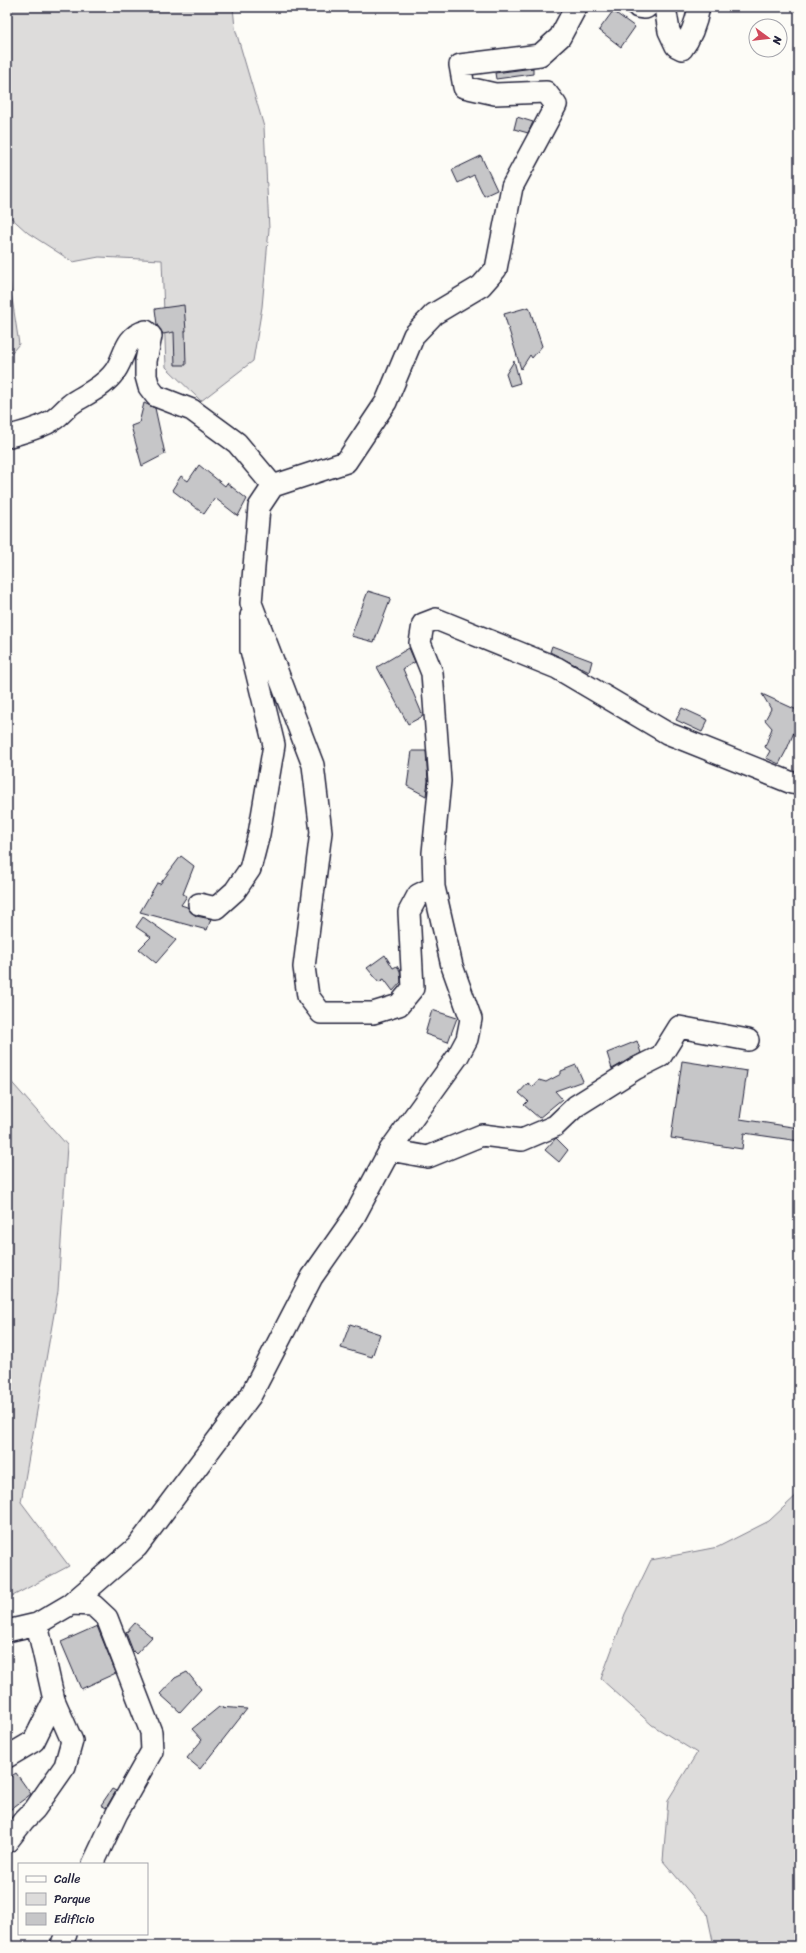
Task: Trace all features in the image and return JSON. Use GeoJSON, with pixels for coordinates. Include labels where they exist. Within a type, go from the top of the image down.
{"type":"FeatureCollection","features":[{"type":"Feature","properties":{"kind":"street"},"geometry":{"type":"LineString","coordinates":[[199,904],[216,908],[235,891],[250,869],[259,834],[274,745],[251,650],[251,603],[259,507],[274,486],[346,462],[386,402],[414,335],[434,314],[481,286],[496,269],[512,187],[556,105],[546,92],[495,94],[464,87],[460,65],[540,55],[560,37],[576,7]]}},
{"type":"Feature","properties":{"kind":"street"},"geometry":{"type":"LineString","coordinates":[[638,7],[647,7]]}},
{"type":"Feature","properties":{"kind":"street"},"geometry":{"type":"LineString","coordinates":[[665,7],[669,32],[676,46],[682,48],[690,38],[696,23],[699,7]]}},
{"type":"Feature","properties":{"kind":"street"},"geometry":{"type":"LineString","coordinates":[[7,437],[38,428],[54,419],[72,403],[101,385],[118,366],[128,342],[137,333],[146,332],[151,336],[146,361],[146,376],[149,387],[156,396],[192,410],[237,443],[274,486]]}},
{"type":"Feature","properties":{"kind":"street"},"geometry":{"type":"LineString","coordinates":[[251,603],[314,765],[321,832],[304,967],[308,996],[321,1013],[373,1013],[399,1005],[412,988],[409,912],[418,895],[434,888]]}},
{"type":"Feature","properties":{"kind":"street"},"geometry":{"type":"LineString","coordinates":[[7,1631],[37,1624],[71,1604],[137,1547],[251,1395],[312,1277],[354,1217],[390,1150],[458,1056],[467,1039],[471,1019],[452,966],[434,888],[433,853],[440,781],[432,673],[420,643],[423,624],[436,619],[557,668],[667,733],[763,772],[799,784]]}},
{"type":"Feature","properties":{"kind":"street"},"geometry":{"type":"LineString","coordinates":[[390,1150],[428,1157],[482,1135],[522,1140],[555,1126],[576,1106],[635,1069],[661,1056],[680,1027],[748,1040]]}},
{"type":"Feature","properties":{"kind":"street"},"geometry":{"type":"LineString","coordinates":[[71,1604],[93,1605],[107,1618],[151,1732],[152,1751],[117,1813],[93,1863]]}},
{"type":"Feature","properties":{"kind":"street"},"geometry":{"type":"LineString","coordinates":[[7,1842],[24,1820],[36,1809],[65,1766],[72,1741],[54,1700],[37,1624]]}},
{"type":"Feature","properties":{"kind":"street"},"geometry":{"type":"LineString","coordinates":[[7,1757],[34,1741],[54,1700]]}},
{"type":"Feature","properties":{"kind":"street"},"geometry":{"type":"LineString","coordinates":[[61,1946],[66,1935]]}},
{"type":"Feature","properties":{"kind":"green space"},"geometry":{"type":"Polygon","coordinates":[[[7,7],[233,7],[235,28],[264,127],[269,229],[262,307],[253,361],[201,401],[166,367],[162,260],[99,257],[73,262],[28,233],[7,214],[7,7]]]}},
{"type":"Feature","properties":{"kind":"green space"},"geometry":{"type":"Polygon","coordinates":[[[7,266],[19,344],[7,358],[7,266]]]}},
{"type":"Feature","properties":{"kind":"green space"},"geometry":{"type":"Polygon","coordinates":[[[7,1077],[67,1145],[58,1291],[21,1502],[69,1566],[7,1599],[7,1077]]]}},
{"type":"Feature","properties":{"kind":"green space"},"geometry":{"type":"Polygon","coordinates":[[[799,1493],[799,1946],[714,1946],[707,1913],[663,1861],[668,1800],[697,1753],[652,1725],[601,1679],[625,1614],[651,1560],[718,1547],[769,1521],[799,1493]]]}},
{"type":"Feature","properties":{"kind":"building"},"geometry":{"type":"Polygon","coordinates":[[[613,11],[635,27],[621,47],[599,30],[613,11]]]}},
{"type":"Feature","properties":{"kind":"building"},"geometry":{"type":"Polygon","coordinates":[[[533,68],[533,74],[496,79],[495,73],[533,68]]]}},
{"type":"Feature","properties":{"kind":"building"},"geometry":{"type":"Polygon","coordinates":[[[517,117],[533,122],[528,133],[514,129],[517,117]]]}},
{"type":"Feature","properties":{"kind":"building"},"geometry":{"type":"Polygon","coordinates":[[[481,156],[497,190],[484,196],[474,175],[458,183],[452,170],[481,156]]]}},
{"type":"Feature","properties":{"kind":"building"},"geometry":{"type":"Polygon","coordinates":[[[184,305],[186,365],[175,365],[174,332],[163,334],[157,325],[155,309],[184,305]]]}},
{"type":"Feature","properties":{"kind":"building"},"geometry":{"type":"Polygon","coordinates":[[[529,307],[542,346],[532,358],[530,355],[521,369],[504,314],[529,307]]]}},
{"type":"Feature","properties":{"kind":"building"},"geometry":{"type":"Polygon","coordinates":[[[514,361],[520,383],[510,386],[506,374],[514,361]]]}},
{"type":"Feature","properties":{"kind":"building"},"geometry":{"type":"Polygon","coordinates":[[[144,403],[155,408],[165,454],[142,466],[131,426],[139,423],[144,403]]]}},
{"type":"Feature","properties":{"kind":"building"},"geometry":{"type":"Polygon","coordinates":[[[199,465],[225,486],[227,483],[247,499],[238,516],[215,498],[204,514],[172,490],[181,476],[188,481],[199,465]]]}},
{"type":"Feature","properties":{"kind":"building"},"geometry":{"type":"Polygon","coordinates":[[[368,591],[391,598],[374,642],[351,636],[368,591]]]}},
{"type":"Feature","properties":{"kind":"building"},"geometry":{"type":"Polygon","coordinates":[[[552,646],[592,661],[589,672],[550,652],[552,646]]]}},
{"type":"Feature","properties":{"kind":"building"},"geometry":{"type":"Polygon","coordinates":[[[409,648],[415,662],[403,669],[423,716],[408,724],[377,667],[409,648]]]}},
{"type":"Feature","properties":{"kind":"building"},"geometry":{"type":"Polygon","coordinates":[[[762,694],[799,711],[799,720],[779,764],[766,758],[770,751],[765,747],[772,728],[765,720],[771,709],[762,694]]]}},
{"type":"Feature","properties":{"kind":"building"},"geometry":{"type":"Polygon","coordinates":[[[682,708],[708,720],[702,732],[676,720],[682,708]]]}},
{"type":"Feature","properties":{"kind":"building"},"geometry":{"type":"Polygon","coordinates":[[[412,751],[426,751],[428,781],[426,796],[407,786],[412,751]]]}},
{"type":"Feature","properties":{"kind":"building"},"geometry":{"type":"Polygon","coordinates":[[[181,856],[194,866],[183,894],[187,896],[181,905],[187,907],[196,916],[211,919],[207,930],[140,912],[157,883],[160,884],[181,856]]]}},
{"type":"Feature","properties":{"kind":"building"},"geometry":{"type":"Polygon","coordinates":[[[143,917],[176,940],[156,963],[139,949],[151,937],[136,927],[143,917]]]}},
{"type":"Feature","properties":{"kind":"building"},"geometry":{"type":"Polygon","coordinates":[[[385,955],[393,968],[397,966],[400,971],[401,982],[393,991],[384,979],[379,982],[367,968],[385,955]]]}},
{"type":"Feature","properties":{"kind":"building"},"geometry":{"type":"Polygon","coordinates":[[[432,1010],[457,1018],[448,1042],[425,1034],[432,1010]]]}},
{"type":"Feature","properties":{"kind":"building"},"geometry":{"type":"Polygon","coordinates":[[[637,1041],[641,1053],[612,1069],[607,1053],[637,1041]]]}},
{"type":"Feature","properties":{"kind":"building"},"geometry":{"type":"Polygon","coordinates":[[[682,1061],[747,1071],[740,1119],[799,1128],[799,1141],[744,1133],[742,1149],[671,1138],[682,1061]]]}},
{"type":"Feature","properties":{"kind":"building"},"geometry":{"type":"Polygon","coordinates":[[[576,1065],[583,1081],[555,1091],[562,1099],[539,1118],[524,1105],[528,1101],[519,1093],[528,1083],[533,1087],[539,1080],[546,1082],[561,1074],[561,1071],[576,1065]]]}},
{"type":"Feature","properties":{"kind":"building"},"geometry":{"type":"Polygon","coordinates":[[[556,1138],[568,1150],[559,1162],[545,1150],[556,1138]]]}},
{"type":"Feature","properties":{"kind":"building"},"geometry":{"type":"Polygon","coordinates":[[[350,1324],[380,1334],[372,1357],[341,1348],[350,1324]]]}},
{"type":"Feature","properties":{"kind":"building"},"geometry":{"type":"Polygon","coordinates":[[[135,1623],[152,1637],[136,1654],[133,1651],[126,1633],[135,1623]]]}},
{"type":"Feature","properties":{"kind":"building"},"geometry":{"type":"Polygon","coordinates":[[[97,1626],[116,1673],[81,1689],[61,1642],[97,1626]]]}},
{"type":"Feature","properties":{"kind":"building"},"geometry":{"type":"Polygon","coordinates":[[[187,1672],[201,1689],[180,1712],[160,1694],[175,1678],[187,1672]]]}},
{"type":"Feature","properties":{"kind":"building"},"geometry":{"type":"Polygon","coordinates":[[[219,1707],[247,1709],[200,1769],[187,1758],[202,1740],[192,1729],[219,1707]]]}},
{"type":"Feature","properties":{"kind":"building"},"geometry":{"type":"Polygon","coordinates":[[[16,1773],[31,1794],[7,1812],[7,1779],[16,1773]]]}},
{"type":"Feature","properties":{"kind":"building"},"geometry":{"type":"Polygon","coordinates":[[[112,1789],[116,1791],[106,1808],[101,1805],[112,1789]]]}}]}
